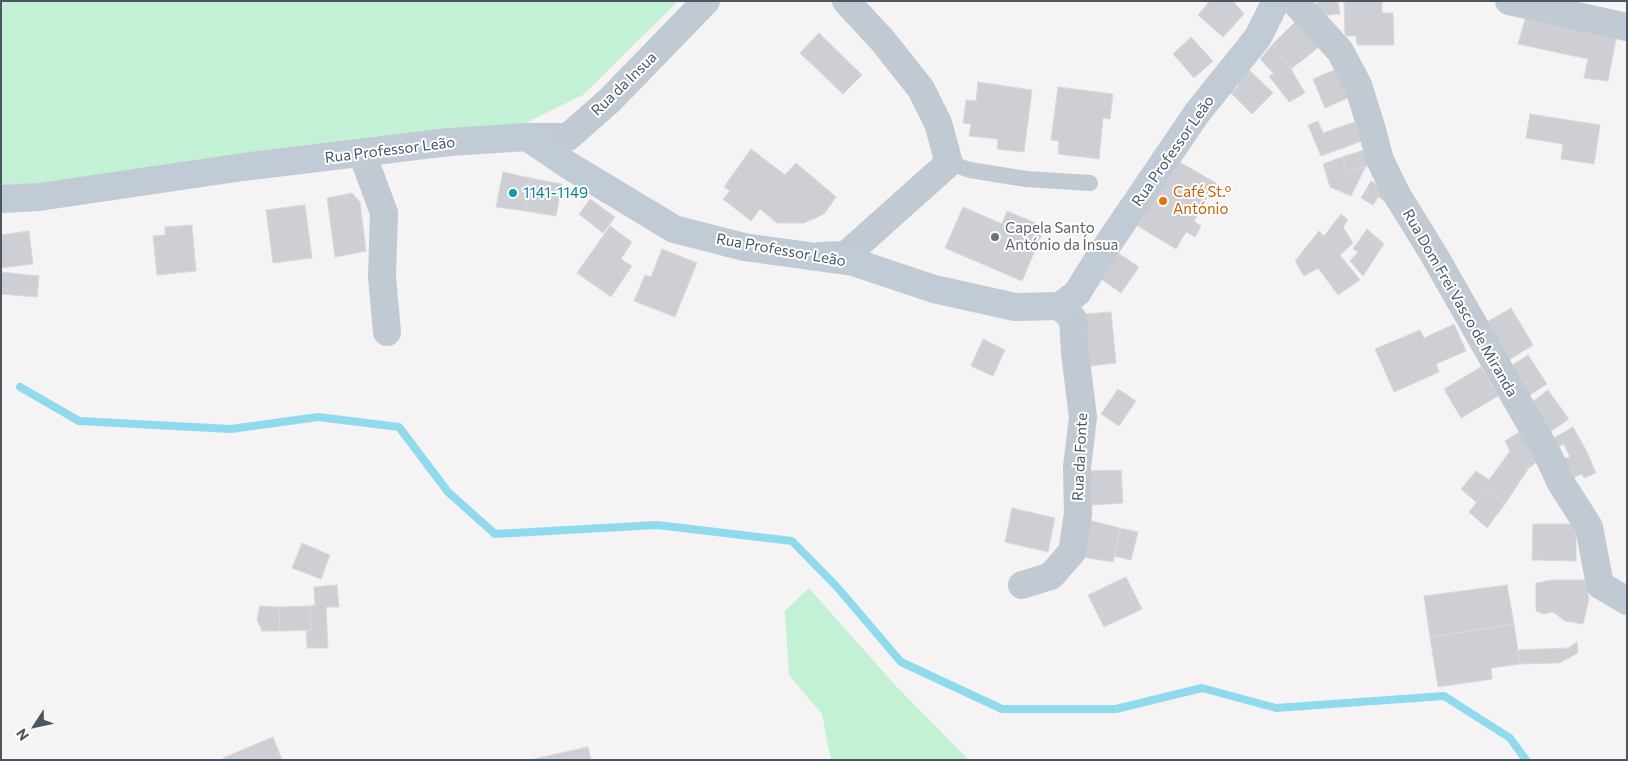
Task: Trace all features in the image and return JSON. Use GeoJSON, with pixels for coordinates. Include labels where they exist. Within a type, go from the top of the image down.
{"type":"FeatureCollection","features":[{"type":"Feature","properties":{"kind":"street","name":"Rua da Insua"},"geometry":{"type":"LineString","coordinates":[[527,137],[568,136],[610,100],[706,1]]}},
{"type":"Feature","properties":{"kind":"street"},"geometry":{"type":"LineString","coordinates":[[814,256],[846,255],[949,163],[938,123],[921,89],[883,42],[846,1]]}},
{"type":"Feature","properties":{"kind":"street","name":"Rua Professor Leão"},"geometry":{"type":"LineString","coordinates":[[1,199],[39,197],[243,167],[449,142],[527,137],[568,165],[674,229],[744,246],[853,262],[934,289],[1015,307],[1060,306],[1077,293],[1197,113],[1258,37],[1276,1]]}},
{"type":"Feature","properties":{"kind":"street","name":"Rua Dom Frei Vasco de Miranda"},"geometry":{"type":"LineString","coordinates":[[1294,1],[1340,51],[1358,85],[1380,160],[1397,195],[1434,255],[1541,442],[1561,483],[1589,527],[1600,584],[1627,601]]}},
{"type":"Feature","properties":{"kind":"street"},"geometry":{"type":"LineString","coordinates":[[1509,1],[1627,27]]}},
{"type":"Feature","properties":{"kind":"street"},"geometry":{"type":"LineString","coordinates":[[362,153],[384,213],[382,277],[388,332]]}},
{"type":"Feature","properties":{"kind":"street","name":"Rua da Fonte"},"geometry":{"type":"LineString","coordinates":[[1022,586],[1051,576],[1072,552],[1078,514],[1076,467],[1084,417],[1075,353],[1073,319],[1060,306]]}},
{"type":"Feature","properties":{"kind":"lane"},"geometry":{"type":"LineString","coordinates":[[949,163],[970,170],[1026,179],[1090,183]]}},
{"type":"Feature","properties":{"kind":"green space"},"geometry":{"type":"Polygon","coordinates":[[[1,1],[678,1],[583,95],[519,126],[461,127],[322,159],[1,201],[1,1]]]}},
{"type":"Feature","properties":{"kind":"green space"},"geometry":{"type":"Polygon","coordinates":[[[809,588],[894,684],[969,760],[831,760],[822,714],[789,675],[785,611],[809,588]]]}},
{"type":"Feature","properties":{"kind":"building"},"geometry":{"type":"Polygon","coordinates":[[[1210,1],[1233,1],[1244,14],[1223,37],[1198,15],[1210,1]]]}},
{"type":"Feature","properties":{"kind":"building"},"geometry":{"type":"Polygon","coordinates":[[[1316,1],[1338,1],[1340,14],[1318,16],[1316,1]]]}},
{"type":"Feature","properties":{"kind":"building"},"geometry":{"type":"Polygon","coordinates":[[[1344,1],[1382,1],[1382,13],[1393,13],[1394,45],[1357,45],[1356,36],[1345,36],[1344,1]]]}},
{"type":"Feature","properties":{"kind":"building"},"geometry":{"type":"Polygon","coordinates":[[[1527,13],[1617,34],[1608,81],[1584,78],[1588,59],[1518,44],[1527,13]]]}},
{"type":"Feature","properties":{"kind":"building"},"geometry":{"type":"Polygon","coordinates":[[[1296,21],[1319,47],[1291,69],[1273,44],[1296,21]]]}},
{"type":"Feature","properties":{"kind":"building"},"geometry":{"type":"Polygon","coordinates":[[[819,33],[862,75],[843,94],[800,53],[819,33]]]}},
{"type":"Feature","properties":{"kind":"building"},"geometry":{"type":"Polygon","coordinates":[[[1191,37],[1213,61],[1194,78],[1173,54],[1191,37]]]}},
{"type":"Feature","properties":{"kind":"building"},"geometry":{"type":"Polygon","coordinates":[[[1273,44],[1305,93],[1289,102],[1269,76],[1274,74],[1260,59],[1273,44]]]}},
{"type":"Feature","properties":{"kind":"building"},"geometry":{"type":"Polygon","coordinates":[[[1247,68],[1273,93],[1252,114],[1231,93],[1239,85],[1235,81],[1247,68]]]}},
{"type":"Feature","properties":{"kind":"building"},"geometry":{"type":"Polygon","coordinates":[[[1339,68],[1352,96],[1325,108],[1313,79],[1339,68]]]}},
{"type":"Feature","properties":{"kind":"building"},"geometry":{"type":"Polygon","coordinates":[[[978,82],[1032,90],[1024,152],[997,149],[998,139],[969,136],[971,124],[963,123],[966,100],[976,101],[978,82]]]}},
{"type":"Feature","properties":{"kind":"building"},"geometry":{"type":"Polygon","coordinates":[[[1058,87],[1113,94],[1110,119],[1103,118],[1099,159],[1058,154],[1059,141],[1051,140],[1058,87]]]}},
{"type":"Feature","properties":{"kind":"building"},"geometry":{"type":"Polygon","coordinates":[[[1530,114],[1600,125],[1594,164],[1561,159],[1563,144],[1526,138],[1530,114]]]}},
{"type":"Feature","properties":{"kind":"building"},"geometry":{"type":"Polygon","coordinates":[[[1318,121],[1323,133],[1354,122],[1362,141],[1321,156],[1308,125],[1318,121]]]}},
{"type":"Feature","properties":{"kind":"building"},"geometry":{"type":"Polygon","coordinates":[[[751,149],[785,175],[796,163],[836,197],[824,214],[804,223],[777,223],[760,209],[751,221],[723,199],[730,191],[724,187],[751,149]]]}},
{"type":"Feature","properties":{"kind":"building"},"geometry":{"type":"Polygon","coordinates":[[[1367,149],[1372,165],[1347,172],[1342,157],[1367,149]]]}},
{"type":"Feature","properties":{"kind":"building"},"geometry":{"type":"Polygon","coordinates":[[[1342,157],[1347,172],[1366,166],[1351,196],[1330,187],[1323,164],[1342,157]]]}},
{"type":"Feature","properties":{"kind":"building"},"geometry":{"type":"Polygon","coordinates":[[[1176,160],[1216,183],[1194,221],[1201,226],[1195,237],[1186,232],[1176,249],[1138,226],[1176,160]]]}},
{"type":"Feature","properties":{"kind":"building","name":"1141-1149"},"geometry":{"type":"Polygon","coordinates":[[[503,172],[530,178],[525,211],[496,207],[503,172]]]}},
{"type":"Feature","properties":{"kind":"building"},"geometry":{"type":"Polygon","coordinates":[[[530,178],[562,184],[556,216],[525,211],[530,178]]]}},
{"type":"Feature","properties":{"kind":"building"},"geometry":{"type":"Polygon","coordinates":[[[1371,181],[1390,192],[1384,201],[1378,197],[1373,205],[1361,198],[1371,181]]]}},
{"type":"Feature","properties":{"kind":"building"},"geometry":{"type":"Polygon","coordinates":[[[352,193],[360,202],[366,251],[335,257],[327,198],[352,193]]]}},
{"type":"Feature","properties":{"kind":"building"},"geometry":{"type":"Polygon","coordinates":[[[590,199],[615,217],[603,233],[579,214],[590,199]]]}},
{"type":"Feature","properties":{"kind":"building"},"geometry":{"type":"Polygon","coordinates":[[[305,205],[312,258],[273,263],[266,210],[305,205]]]}},
{"type":"Feature","properties":{"kind":"building","name":"Capela Santo António da Ínsua"},"geometry":{"type":"Polygon","coordinates":[[[963,207],[1002,224],[1007,211],[1045,227],[1022,281],[945,248],[963,207]]]}},
{"type":"Feature","properties":{"kind":"building"},"geometry":{"type":"Polygon","coordinates":[[[1341,214],[1348,220],[1343,227],[1353,243],[1340,255],[1360,280],[1338,295],[1318,268],[1304,276],[1295,261],[1319,231],[1324,236],[1341,214]]]}},
{"type":"Feature","properties":{"kind":"building"},"geometry":{"type":"Polygon","coordinates":[[[192,225],[196,271],[157,275],[153,236],[165,235],[165,227],[192,225]]]}},
{"type":"Feature","properties":{"kind":"building"},"geometry":{"type":"Polygon","coordinates":[[[610,226],[632,242],[621,259],[632,266],[611,297],[577,273],[610,226]]]}},
{"type":"Feature","properties":{"kind":"building"},"geometry":{"type":"Polygon","coordinates":[[[1367,229],[1384,244],[1363,276],[1350,261],[1358,252],[1353,249],[1367,229]]]}},
{"type":"Feature","properties":{"kind":"building"},"geometry":{"type":"Polygon","coordinates":[[[29,231],[33,264],[1,268],[1,235],[29,231]]]}},
{"type":"Feature","properties":{"kind":"building"},"geometry":{"type":"Polygon","coordinates":[[[662,249],[697,263],[675,317],[634,301],[645,275],[651,277],[662,249]]]}},
{"type":"Feature","properties":{"kind":"building"},"geometry":{"type":"Polygon","coordinates":[[[1118,253],[1139,267],[1121,293],[1101,279],[1118,253]]]}},
{"type":"Feature","properties":{"kind":"building"},"geometry":{"type":"Polygon","coordinates":[[[1,272],[39,276],[37,297],[1,294],[1,272]]]}},
{"type":"Feature","properties":{"kind":"building"},"geometry":{"type":"Polygon","coordinates":[[[1511,308],[1533,345],[1504,363],[1482,325],[1511,308]]]}},
{"type":"Feature","properties":{"kind":"building"},"geometry":{"type":"Polygon","coordinates":[[[1111,312],[1116,363],[1090,366],[1085,314],[1111,312]]]}},
{"type":"Feature","properties":{"kind":"building"},"geometry":{"type":"Polygon","coordinates":[[[1454,324],[1466,351],[1436,364],[1439,372],[1394,392],[1375,349],[1420,330],[1424,338],[1454,324]]]}},
{"type":"Feature","properties":{"kind":"building"},"geometry":{"type":"Polygon","coordinates":[[[983,339],[1005,350],[993,376],[971,366],[983,339]]]}},
{"type":"Feature","properties":{"kind":"building"},"geometry":{"type":"Polygon","coordinates":[[[1528,355],[1547,384],[1525,398],[1506,369],[1528,355]]]}},
{"type":"Feature","properties":{"kind":"building"},"geometry":{"type":"Polygon","coordinates":[[[1481,367],[1498,396],[1461,418],[1444,389],[1481,367]]]}},
{"type":"Feature","properties":{"kind":"building"},"geometry":{"type":"Polygon","coordinates":[[[1118,389],[1136,401],[1119,426],[1101,414],[1118,389]]]}},
{"type":"Feature","properties":{"kind":"building"},"geometry":{"type":"Polygon","coordinates":[[[1548,390],[1569,419],[1549,433],[1528,405],[1548,390]]]}},
{"type":"Feature","properties":{"kind":"building"},"geometry":{"type":"Polygon","coordinates":[[[1573,427],[1596,473],[1584,478],[1582,474],[1568,480],[1560,459],[1570,457],[1564,444],[1557,447],[1552,439],[1573,427]]]}},
{"type":"Feature","properties":{"kind":"building"},"geometry":{"type":"Polygon","coordinates":[[[1524,429],[1541,458],[1528,469],[1510,451],[1505,441],[1524,429]]]}},
{"type":"Feature","properties":{"kind":"building"},"geometry":{"type":"Polygon","coordinates":[[[1510,451],[1528,469],[1505,504],[1486,490],[1476,502],[1461,489],[1476,471],[1489,480],[1510,451]]]}},
{"type":"Feature","properties":{"kind":"building"},"geometry":{"type":"Polygon","coordinates":[[[1121,470],[1123,503],[1092,505],[1090,471],[1121,470]]]}},
{"type":"Feature","properties":{"kind":"building"},"geometry":{"type":"Polygon","coordinates":[[[1486,490],[1505,504],[1487,528],[1469,512],[1486,490]]]}},
{"type":"Feature","properties":{"kind":"building"},"geometry":{"type":"Polygon","coordinates":[[[1012,508],[1055,518],[1048,552],[1005,542],[1012,508]]]}},
{"type":"Feature","properties":{"kind":"building"},"geometry":{"type":"Polygon","coordinates":[[[1088,520],[1120,528],[1113,562],[1082,557],[1088,520]]]}},
{"type":"Feature","properties":{"kind":"building"},"geometry":{"type":"Polygon","coordinates":[[[1533,524],[1576,524],[1576,561],[1532,560],[1533,524]]]}},
{"type":"Feature","properties":{"kind":"building"},"geometry":{"type":"Polygon","coordinates":[[[1120,528],[1138,532],[1131,560],[1114,556],[1120,528]]]}},
{"type":"Feature","properties":{"kind":"building"},"geometry":{"type":"Polygon","coordinates":[[[302,543],[330,555],[321,579],[292,568],[302,543]]]}},
{"type":"Feature","properties":{"kind":"building"},"geometry":{"type":"Polygon","coordinates":[[[1126,577],[1142,609],[1104,627],[1088,595],[1126,577]]]}},
{"type":"Feature","properties":{"kind":"building"},"geometry":{"type":"Polygon","coordinates":[[[1552,580],[1585,580],[1589,599],[1583,624],[1565,621],[1553,612],[1544,614],[1536,611],[1536,583],[1552,580]]]}},
{"type":"Feature","properties":{"kind":"building"},"geometry":{"type":"Polygon","coordinates":[[[337,585],[339,607],[326,607],[328,648],[307,648],[306,630],[311,630],[310,606],[315,605],[314,587],[337,585]]]}},
{"type":"Feature","properties":{"kind":"building"},"geometry":{"type":"Polygon","coordinates":[[[1507,585],[1514,624],[1430,637],[1424,596],[1507,585]]]}},
{"type":"Feature","properties":{"kind":"building"},"geometry":{"type":"Polygon","coordinates":[[[260,606],[279,607],[280,631],[262,631],[257,619],[260,606]]]}},
{"type":"Feature","properties":{"kind":"building"},"geometry":{"type":"Polygon","coordinates":[[[310,606],[311,630],[280,631],[279,607],[310,606]]]}},
{"type":"Feature","properties":{"kind":"building"},"geometry":{"type":"Polygon","coordinates":[[[1514,624],[1520,664],[1491,668],[1492,679],[1438,687],[1430,637],[1514,624]]]}},
{"type":"Feature","properties":{"kind":"building"},"geometry":{"type":"Polygon","coordinates":[[[1577,642],[1578,653],[1559,663],[1520,664],[1518,650],[1568,648],[1577,642]]]}},
{"type":"Feature","properties":{"kind":"building"},"geometry":{"type":"Polygon","coordinates":[[[273,737],[282,760],[224,760],[223,758],[273,737]]]}},
{"type":"Feature","properties":{"kind":"building"},"geometry":{"type":"Polygon","coordinates":[[[588,747],[591,760],[548,760],[547,756],[588,747]]]}},
{"type":"Feature","properties":{"kind":"building"},"geometry":{"type":"Polygon","coordinates":[[[547,756],[548,760],[530,760],[547,756]]]}},
{"type":"Feature","properties":{"kind":"waterway"},"geometry":{"type":"LineString","coordinates":[[20,387],[79,421],[231,429],[318,417],[399,427],[448,492],[495,534],[657,525],[792,541],[837,587],[901,662],[1002,709],[1116,709],[1202,688],[1276,708],[1444,696],[1510,738],[1526,760]]}},
{"type":"Feature","properties":{"kind":"place","name":"1141-1149"},"geometry":{"type":"Point","coordinates":[513,193]}},
{"type":"Feature","properties":{"kind":"place","name":"Café St.º António"},"geometry":{"type":"Point","coordinates":[1163,201]}},
{"type":"Feature","properties":{"kind":"place","name":"Capela Santo António da Ínsua"},"geometry":{"type":"Point","coordinates":[995,237]}}]}
